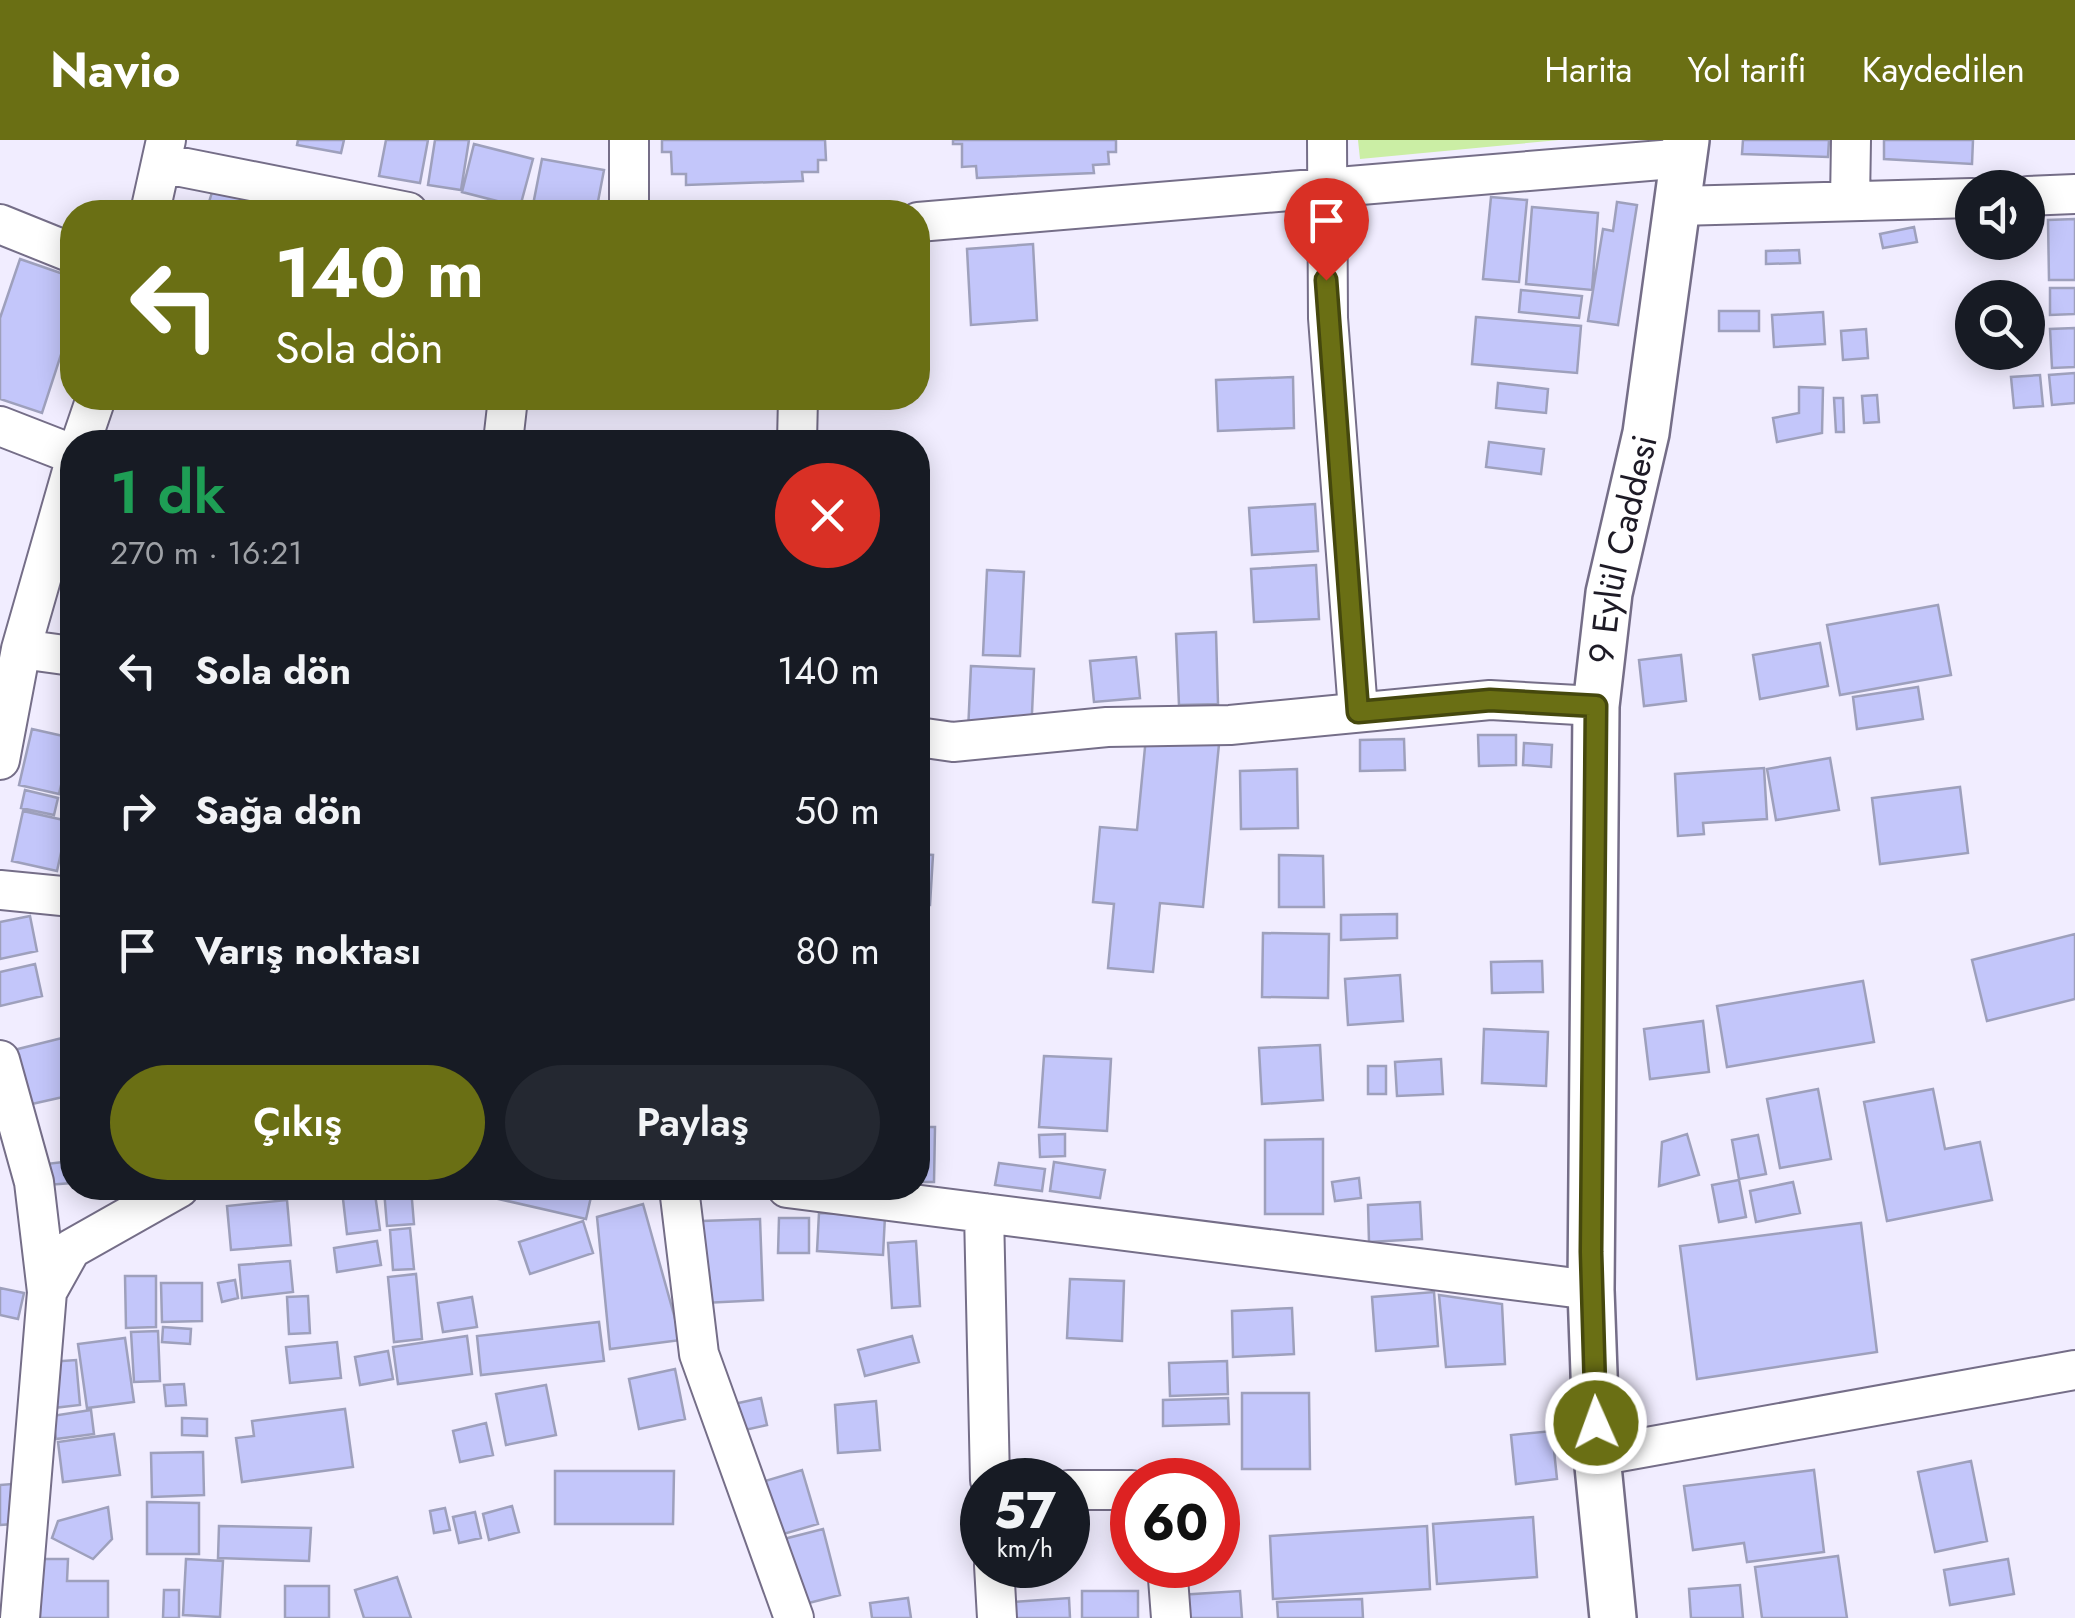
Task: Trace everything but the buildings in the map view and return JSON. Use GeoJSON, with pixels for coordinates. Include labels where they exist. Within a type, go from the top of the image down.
{"type":"FeatureCollection","features":[{"type":"Feature","properties":{"kind":"main road","name":"9 Eylül Caddesi"},"geometry":{"type":"LineString","coordinates":[[1614,1618],[1596,1456],[1591,1290],[1596,706],[1609,593],[1646,433],[1685,149]]}},
{"type":"Feature","properties":{"kind":"street"},"geometry":{"type":"LineString","coordinates":[[629,140],[629,200]]}},
{"type":"Feature","properties":{"kind":"street"},"geometry":{"type":"LineString","coordinates":[[1327,140],[1328,318],[1358,712]]}},
{"type":"Feature","properties":{"kind":"street"},"geometry":{"type":"LineString","coordinates":[[1850,202],[1852,140]]}},
{"type":"Feature","properties":{"kind":"street"},"geometry":{"type":"LineString","coordinates":[[930,221],[1329,188],[1685,149]]}},
{"type":"Feature","properties":{"kind":"street"},"geometry":{"type":"LineString","coordinates":[[153,200],[163,151],[360,200]]}},
{"type":"Feature","properties":{"kind":"street"},"geometry":{"type":"LineString","coordinates":[[2045,195],[2075,194]]}},
{"type":"Feature","properties":{"kind":"street"},"geometry":{"type":"LineString","coordinates":[[1678,206],[1955,199]]}},
{"type":"Feature","properties":{"kind":"street"},"geometry":{"type":"LineString","coordinates":[[0,224],[60,248]]}},
{"type":"Feature","properties":{"kind":"street"},"geometry":{"type":"LineString","coordinates":[[0,426],[60,449]]}},
{"type":"Feature","properties":{"kind":"street"},"geometry":{"type":"LineString","coordinates":[[0,760],[20,649],[60,512]]}},
{"type":"Feature","properties":{"kind":"street"},"geometry":{"type":"LineString","coordinates":[[20,649],[60,654]]}},
{"type":"Feature","properties":{"kind":"street"},"geometry":{"type":"LineString","coordinates":[[930,738],[953,742],[1107,728],[1230,725],[1490,700],[1596,706]]}},
{"type":"Feature","properties":{"kind":"street"},"geometry":{"type":"LineString","coordinates":[[0,890],[60,897]]}},
{"type":"Feature","properties":{"kind":"street"},"geometry":{"type":"LineString","coordinates":[[0,1060],[17,1181],[46,1292],[13,1570],[20,1618]]}},
{"type":"Feature","properties":{"kind":"street"},"geometry":{"type":"LineString","coordinates":[[46,1292],[71,1249],[158,1200]]}},
{"type":"Feature","properties":{"kind":"street"},"geometry":{"type":"LineString","coordinates":[[680,1200],[699,1354],[794,1618]]}},
{"type":"Feature","properties":{"kind":"street"},"geometry":{"type":"LineString","coordinates":[[878,1200],[1591,1290]]}},
{"type":"Feature","properties":{"kind":"street"},"geometry":{"type":"LineString","coordinates":[[984,1214],[990,1458]]}},
{"type":"Feature","properties":{"kind":"street"},"geometry":{"type":"LineString","coordinates":[[1596,1456],[2075,1370]]}},
{"type":"Feature","properties":{"kind":"street"},"geometry":{"type":"LineString","coordinates":[[995,1588],[997,1618]]}},
{"type":"Feature","properties":{"kind":"street"},"geometry":{"type":"LineString","coordinates":[[1169,1588],[1170,1618]]}},
{"type":"Feature","properties":{"kind":"green space"},"geometry":{"type":"Polygon","coordinates":[[[1358,140],[1559,140],[1360,159],[1358,140]]]}},
{"type":"Feature","properties":{"kind":"route"},"geometry":{"type":"LineString","coordinates":[[1326,280],[1358,712],[1490,700],[1596,706],[1591,1290],[1596,1423]]}}]}
